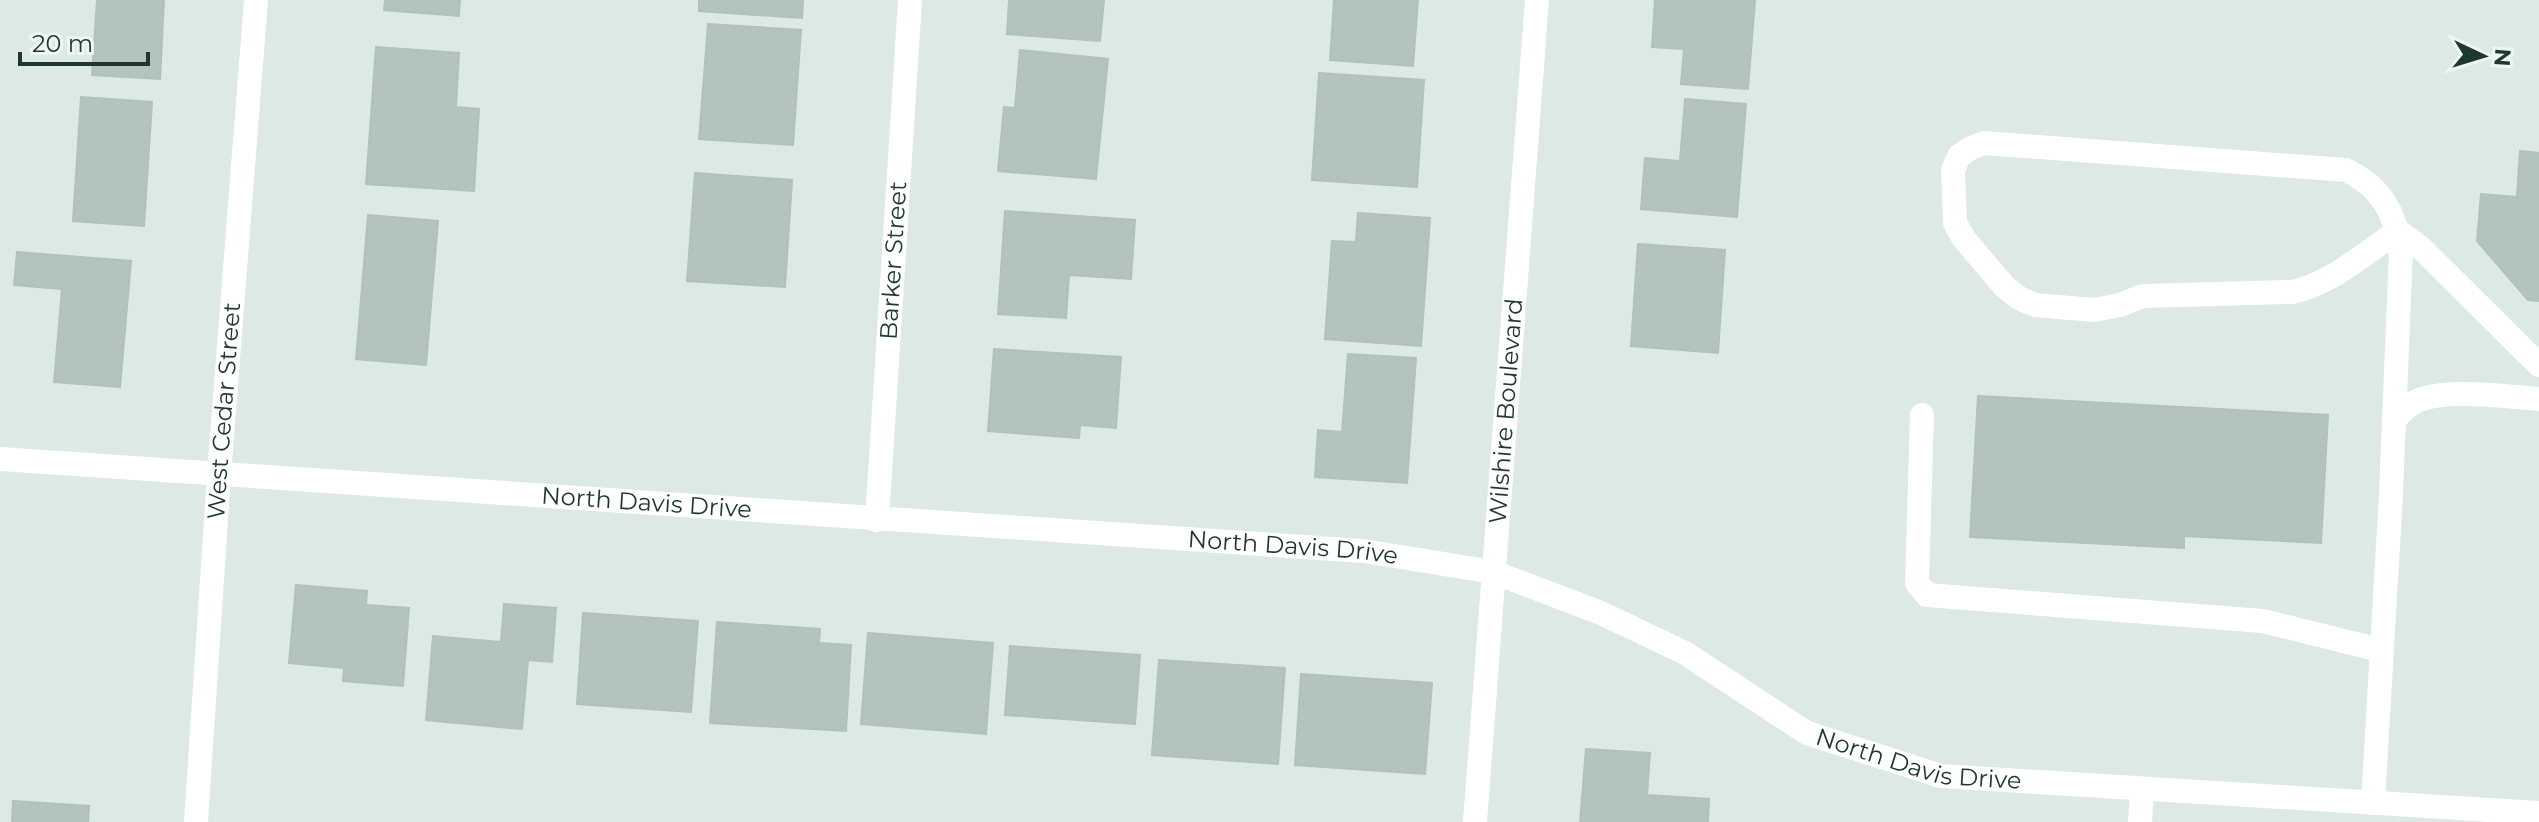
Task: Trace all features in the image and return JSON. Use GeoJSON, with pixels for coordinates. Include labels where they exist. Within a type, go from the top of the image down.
{"type":"FeatureCollection","features":[{"type":"Feature","properties":{"kind":"street","name":"West Cedar Street"},"geometry":{"type":"LineString","coordinates":[[196,822],[256,0]]}},
{"type":"Feature","properties":{"kind":"street","name":"Barker Street"},"geometry":{"type":"LineString","coordinates":[[877,520],[910,0]]}},
{"type":"Feature","properties":{"kind":"street","name":"Wilshire Boulevard"},"geometry":{"type":"LineString","coordinates":[[1475,822],[1537,0]]}},
{"type":"Feature","properties":{"kind":"street"},"geometry":{"type":"LineString","coordinates":[[2373,803],[2401,249],[2398,231],[2380,193],[2346,170],[1984,143],[1959,156],[1953,170],[1951,188],[1955,223],[1964,239],[2005,287],[2035,305],[2094,310],[2143,296],[2292,292],[2311,288],[2331,277],[2398,231]]}},
{"type":"Feature","properties":{"kind":"street"},"geometry":{"type":"LineString","coordinates":[[2398,231],[2421,248],[2539,365]]}},
{"type":"Feature","properties":{"kind":"street"},"geometry":{"type":"LineString","coordinates":[[2394,420],[2412,403],[2447,394],[2539,399]]}},
{"type":"Feature","properties":{"kind":"street"},"geometry":{"type":"LineString","coordinates":[[1922,415],[1917,583],[1927,595],[2263,621],[2380,650]]}},
{"type":"Feature","properties":{"kind":"street","name":"North Davis Drive"},"geometry":{"type":"LineString","coordinates":[[0,459],[1364,551],[1493,572],[1601,613],[1685,653],[1807,733],[1941,776],[2142,791],[2539,813]]}},
{"type":"Feature","properties":{"kind":"street"},"geometry":{"type":"LineString","coordinates":[[2140,822],[2142,791]]}},
{"type":"Feature","properties":{"kind":"building"},"geometry":{"type":"Polygon","coordinates":[[[97,0],[164,0],[160,79],[92,75],[97,0]]]}},
{"type":"Feature","properties":{"kind":"building"},"geometry":{"type":"Polygon","coordinates":[[[385,0],[460,0],[459,16],[384,10],[385,0]]]}},
{"type":"Feature","properties":{"kind":"building"},"geometry":{"type":"Polygon","coordinates":[[[699,0],[803,0],[802,18],[699,11],[699,0]]]}},
{"type":"Feature","properties":{"kind":"building"},"geometry":{"type":"Polygon","coordinates":[[[1009,0],[1104,0],[1100,41],[1007,34],[1009,0]]]}},
{"type":"Feature","properties":{"kind":"building"},"geometry":{"type":"Polygon","coordinates":[[[1334,0],[1418,0],[1413,66],[1330,60],[1334,0]]]}},
{"type":"Feature","properties":{"kind":"building"},"geometry":{"type":"Polygon","coordinates":[[[1655,0],[1755,0],[1748,89],[1681,84],[1684,49],[1652,47],[1655,0]]]}},
{"type":"Feature","properties":{"kind":"building"},"geometry":{"type":"Polygon","coordinates":[[[708,24],[801,30],[793,145],[699,139],[708,24]]]}},
{"type":"Feature","properties":{"kind":"building"},"geometry":{"type":"Polygon","coordinates":[[[376,47],[459,53],[456,107],[479,109],[474,191],[366,184],[376,47]]]}},
{"type":"Feature","properties":{"kind":"building"},"geometry":{"type":"Polygon","coordinates":[[[1020,50],[1108,59],[1096,179],[998,171],[1004,107],[1015,108],[1020,50]]]}},
{"type":"Feature","properties":{"kind":"building"},"geometry":{"type":"Polygon","coordinates":[[[1319,73],[1424,80],[1417,187],[1312,180],[1319,73]]]}},
{"type":"Feature","properties":{"kind":"building"},"geometry":{"type":"Polygon","coordinates":[[[81,97],[152,102],[144,226],[73,221],[81,97]]]}},
{"type":"Feature","properties":{"kind":"building"},"geometry":{"type":"Polygon","coordinates":[[[1685,99],[1746,104],[1737,217],[1641,209],[1645,158],[1680,161],[1685,99]]]}},
{"type":"Feature","properties":{"kind":"building"},"geometry":{"type":"Polygon","coordinates":[[[2520,151],[2539,153],[2539,301],[2528,300],[2477,241],[2481,194],[2517,197],[2520,151]]]}},
{"type":"Feature","properties":{"kind":"building"},"geometry":{"type":"Polygon","coordinates":[[[695,173],[792,180],[785,287],[687,281],[695,173]]]}},
{"type":"Feature","properties":{"kind":"building"},"geometry":{"type":"Polygon","coordinates":[[[1005,211],[1135,220],[1131,279],[1069,275],[1066,318],[998,314],[1005,211]]]}},
{"type":"Feature","properties":{"kind":"building"},"geometry":{"type":"Polygon","coordinates":[[[1358,213],[1430,218],[1421,346],[1325,339],[1332,241],[1356,242],[1358,213]]]}},
{"type":"Feature","properties":{"kind":"building"},"geometry":{"type":"Polygon","coordinates":[[[368,215],[438,221],[426,365],[356,359],[368,215]]]}},
{"type":"Feature","properties":{"kind":"building"},"geometry":{"type":"Polygon","coordinates":[[[1638,244],[1725,250],[1718,353],[1631,346],[1638,244]]]}},
{"type":"Feature","properties":{"kind":"building"},"geometry":{"type":"Polygon","coordinates":[[[17,252],[131,261],[120,387],[54,382],[62,289],[14,285],[17,252]]]}},
{"type":"Feature","properties":{"kind":"building"},"geometry":{"type":"Polygon","coordinates":[[[994,349],[1121,357],[1116,428],[1080,425],[1079,438],[988,431],[994,349]]]}},
{"type":"Feature","properties":{"kind":"building"},"geometry":{"type":"Polygon","coordinates":[[[1348,354],[1416,358],[1407,483],[1315,477],[1318,430],[1342,432],[1348,354]]]}},
{"type":"Feature","properties":{"kind":"building"},"geometry":{"type":"Polygon","coordinates":[[[1978,396],[2328,415],[2321,543],[2184,536],[2184,548],[1970,537],[1978,396]]]}},
{"type":"Feature","properties":{"kind":"building"},"geometry":{"type":"Polygon","coordinates":[[[296,585],[367,591],[366,605],[409,608],[403,686],[343,681],[344,668],[289,663],[296,585]]]}},
{"type":"Feature","properties":{"kind":"building"},"geometry":{"type":"Polygon","coordinates":[[[504,604],[556,608],[552,662],[528,660],[522,729],[426,720],[433,636],[501,642],[504,604]]]}},
{"type":"Feature","properties":{"kind":"building"},"geometry":{"type":"Polygon","coordinates":[[[583,613],[698,621],[691,712],[577,704],[583,613]]]}},
{"type":"Feature","properties":{"kind":"building"},"geometry":{"type":"Polygon","coordinates":[[[717,622],[820,629],[819,643],[851,645],[846,731],[710,723],[717,622]]]}},
{"type":"Feature","properties":{"kind":"building"},"geometry":{"type":"Polygon","coordinates":[[[868,633],[993,643],[986,734],[861,724],[868,633]]]}},
{"type":"Feature","properties":{"kind":"building"},"geometry":{"type":"Polygon","coordinates":[[[1010,646],[1140,655],[1135,724],[1005,715],[1010,646]]]}},
{"type":"Feature","properties":{"kind":"building"},"geometry":{"type":"Polygon","coordinates":[[[1159,660],[1285,668],[1278,764],[1152,755],[1159,660]]]}},
{"type":"Feature","properties":{"kind":"building"},"geometry":{"type":"Polygon","coordinates":[[[1301,674],[1432,683],[1425,774],[1295,765],[1301,674]]]}},
{"type":"Feature","properties":{"kind":"building"},"geometry":{"type":"Polygon","coordinates":[[[1586,749],[1650,753],[1647,795],[1709,799],[1708,822],[1580,822],[1586,749]]]}},
{"type":"Feature","properties":{"kind":"building"},"geometry":{"type":"Polygon","coordinates":[[[13,801],[89,806],[88,822],[12,822],[13,801]]]}}]}
